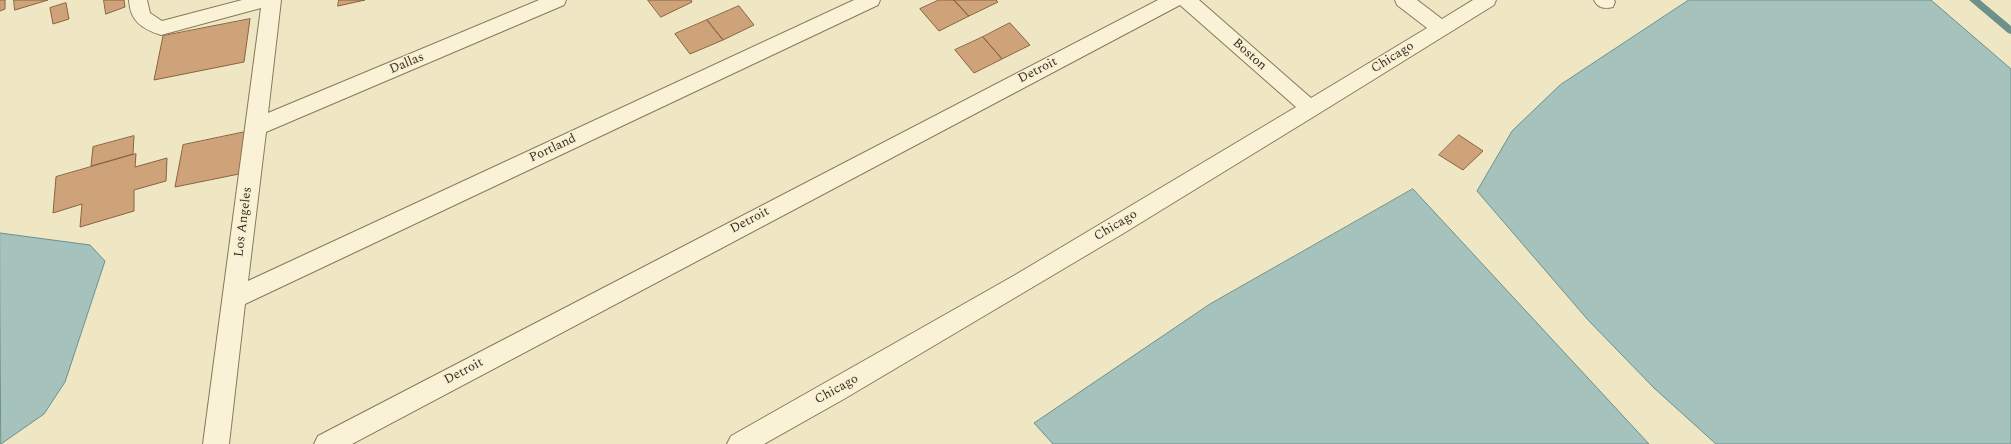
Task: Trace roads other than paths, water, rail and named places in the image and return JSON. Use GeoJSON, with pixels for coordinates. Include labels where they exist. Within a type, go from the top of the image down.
{"type":"FeatureCollection","features":[{"type":"Feature","properties":{"kind":"street"},"geometry":{"type":"LineString","coordinates":[[138,0],[139,9],[144,20],[161,28],[267,0]]}},
{"type":"Feature","properties":{"kind":"street","name":"Los Angeles"},"geometry":{"type":"LineString","coordinates":[[216,444],[272,0]]}},
{"type":"Feature","properties":{"kind":"street","name":"Dallas"},"geometry":{"type":"LineString","coordinates":[[256,127],[557,0]]}},
{"type":"Feature","properties":{"kind":"street","name":"Portland"},"geometry":{"type":"LineString","coordinates":[[235,298],[871,0]]}},
{"type":"Feature","properties":{"kind":"street","name":"Detroit"},"geometry":{"type":"LineString","coordinates":[[327,444],[1174,0]]}},
{"type":"Feature","properties":{"kind":"street","name":"Boston"},"geometry":{"type":"LineString","coordinates":[[1187,0],[1310,109]]}},
{"type":"Feature","properties":{"kind":"street"},"geometry":{"type":"LineString","coordinates":[[1404,0],[1441,28]]}},
{"type":"Feature","properties":{"kind":"street","name":"Chicago"},"geometry":{"type":"LineString","coordinates":[[740,444],[873,370],[1310,109],[1487,0]]}},
{"type":"Feature","properties":{"kind":"water"},"geometry":{"type":"Polygon","coordinates":[[[1689,0],[1931,0],[2011,69],[2011,444],[1716,444],[1654,388],[1588,320],[1477,191],[1512,131],[1560,85],[1689,0]]]}},
{"type":"Feature","properties":{"kind":"water"},"geometry":{"type":"Polygon","coordinates":[[[1413,189],[1649,444],[1053,444],[1034,423],[1210,304],[1413,189]]]}},
{"type":"Feature","properties":{"kind":"water"},"geometry":{"type":"Polygon","coordinates":[[[0,233],[90,245],[105,261],[65,382],[44,414],[1,444],[0,233]]]}},
{"type":"Feature","properties":{"kind":"waterway"},"geometry":{"type":"LineString","coordinates":[[1974,0],[2011,31]]}}]}
